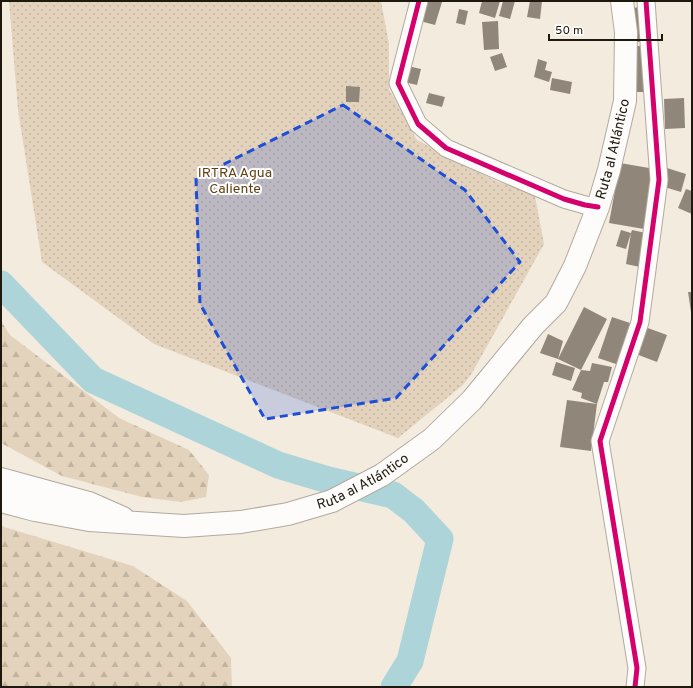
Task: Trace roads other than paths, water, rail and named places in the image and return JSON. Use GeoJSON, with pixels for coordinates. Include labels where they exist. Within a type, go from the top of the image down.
{"type":"FeatureCollection","features":[{"type":"Feature","properties":{"kind":"highway","name":"Ruta al Atlántico"},"geometry":{"type":"LineString","coordinates":[[1,501],[35,510],[89,520],[184,526],[241,522],[288,514],[332,501],[382,475],[432,439],[472,400],[533,326],[556,303],[575,266],[591,206],[611,93],[610,25],[607,1]]}},
{"type":"Feature","properties":{"kind":"highway","name":"Ruta al Atlántico"},"geometry":{"type":"LineString","coordinates":[[591,206],[609,170],[625,100],[626,32],[622,1]]}},
{"type":"Feature","properties":{"kind":"highway","name":"Ruta al Atlántico"},"geometry":{"type":"LineString","coordinates":[[1,479],[89,503],[139,524]]}},
{"type":"Feature","properties":{"kind":"street"},"geometry":{"type":"LineString","coordinates":[[419,1],[398,83],[418,124],[446,148],[564,199],[591,206]]}},
{"type":"Feature","properties":{"kind":"street"},"geometry":{"type":"LineString","coordinates":[[635,687],[637,668],[600,441],[640,322],[659,180],[646,1]]}},
{"type":"Feature","properties":{"kind":"waterway"},"geometry":{"type":"LineString","coordinates":[[1,284],[93,380],[278,465],[328,480],[393,495],[414,511],[440,539],[410,661],[394,687]]}},
{"type":"Feature","properties":{"kind":"park label","name":"IRTRA Agua Caliente"},"geometry":{"type":"Point","coordinates":[235,182]}}]}
